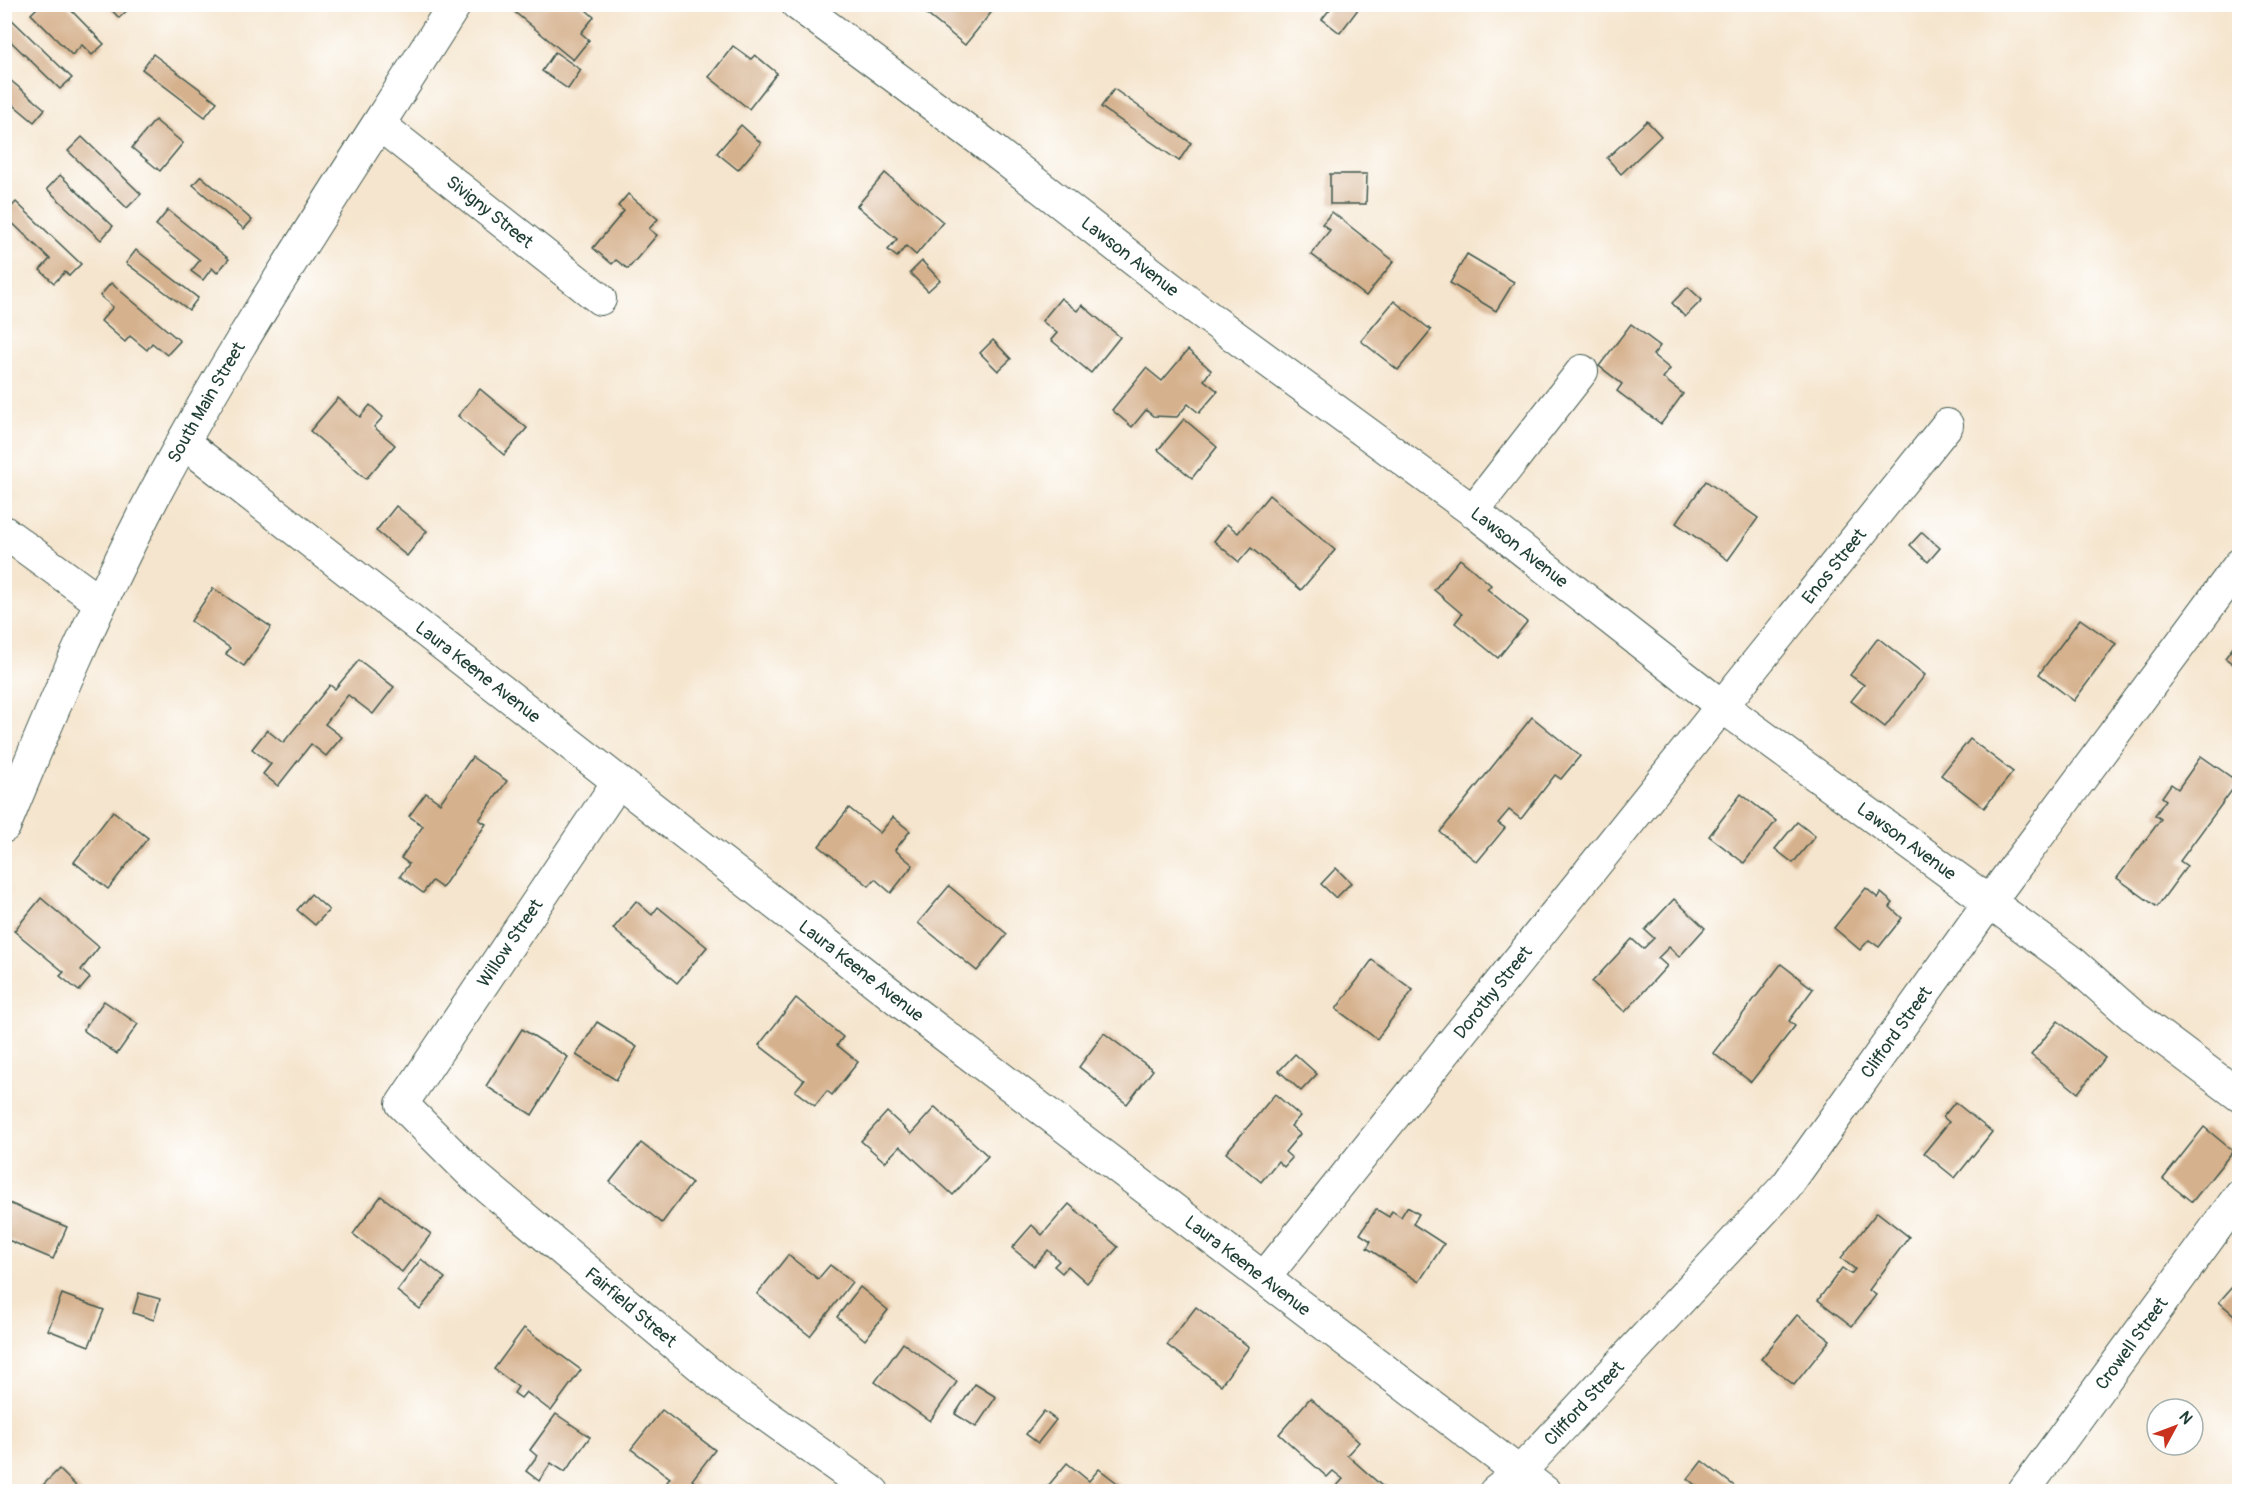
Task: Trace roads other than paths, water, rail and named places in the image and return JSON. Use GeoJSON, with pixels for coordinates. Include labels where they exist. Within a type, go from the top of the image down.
{"type":"FeatureCollection","features":[{"type":"Feature","properties":{"kind":"main road","name":"South Main Street"},"geometry":{"type":"LineString","coordinates":[[4,826],[50,713],[100,602],[183,442],[245,337],[455,4]]}},
{"type":"Feature","properties":{"kind":"street","name":"Lawson Avenue"},"geometry":{"type":"LineString","coordinates":[[797,4],[980,140],[1196,308],[1473,511],[1723,707],[2073,963],[2133,1016],[2240,1096]]}},
{"type":"Feature","properties":{"kind":"street","name":"Sivigny Street"},"geometry":{"type":"LineString","coordinates":[[380,125],[600,300]]}},
{"type":"Feature","properties":{"kind":"street"},"geometry":{"type":"LineString","coordinates":[[1473,511],[1582,371]]}},
{"type":"Feature","properties":{"kind":"street","name":"Enos Street"},"geometry":{"type":"LineString","coordinates":[[1723,707],[1947,425]]}},
{"type":"Feature","properties":{"kind":"street","name":"Laura Keene Avenue"},"geometry":{"type":"LineString","coordinates":[[183,442],[618,782],[1264,1278],[1507,1482],[1545,1491]]}},
{"type":"Feature","properties":{"kind":"street"},"geometry":{"type":"LineString","coordinates":[[4,532],[100,602]]}},
{"type":"Feature","properties":{"kind":"street","name":"Clifford Street"},"geometry":{"type":"LineString","coordinates":[[1507,1482],[1787,1185],[1990,901],[2240,564]]}},
{"type":"Feature","properties":{"kind":"street","name":"Dorothy Street"},"geometry":{"type":"LineString","coordinates":[[1264,1278],[1723,707]]}},
{"type":"Feature","properties":{"kind":"street","name":"Willow Street"},"geometry":{"type":"LineString","coordinates":[[403,1105],[618,782]]}},
{"type":"Feature","properties":{"kind":"street","name":"Fairfield Street"},"geometry":{"type":"LineString","coordinates":[[403,1105],[471,1173],[721,1383],[873,1491]]}},
{"type":"Feature","properties":{"kind":"street","name":"Crowell Street"},"geometry":{"type":"LineString","coordinates":[[2023,1491],[2240,1195]]}}]}
